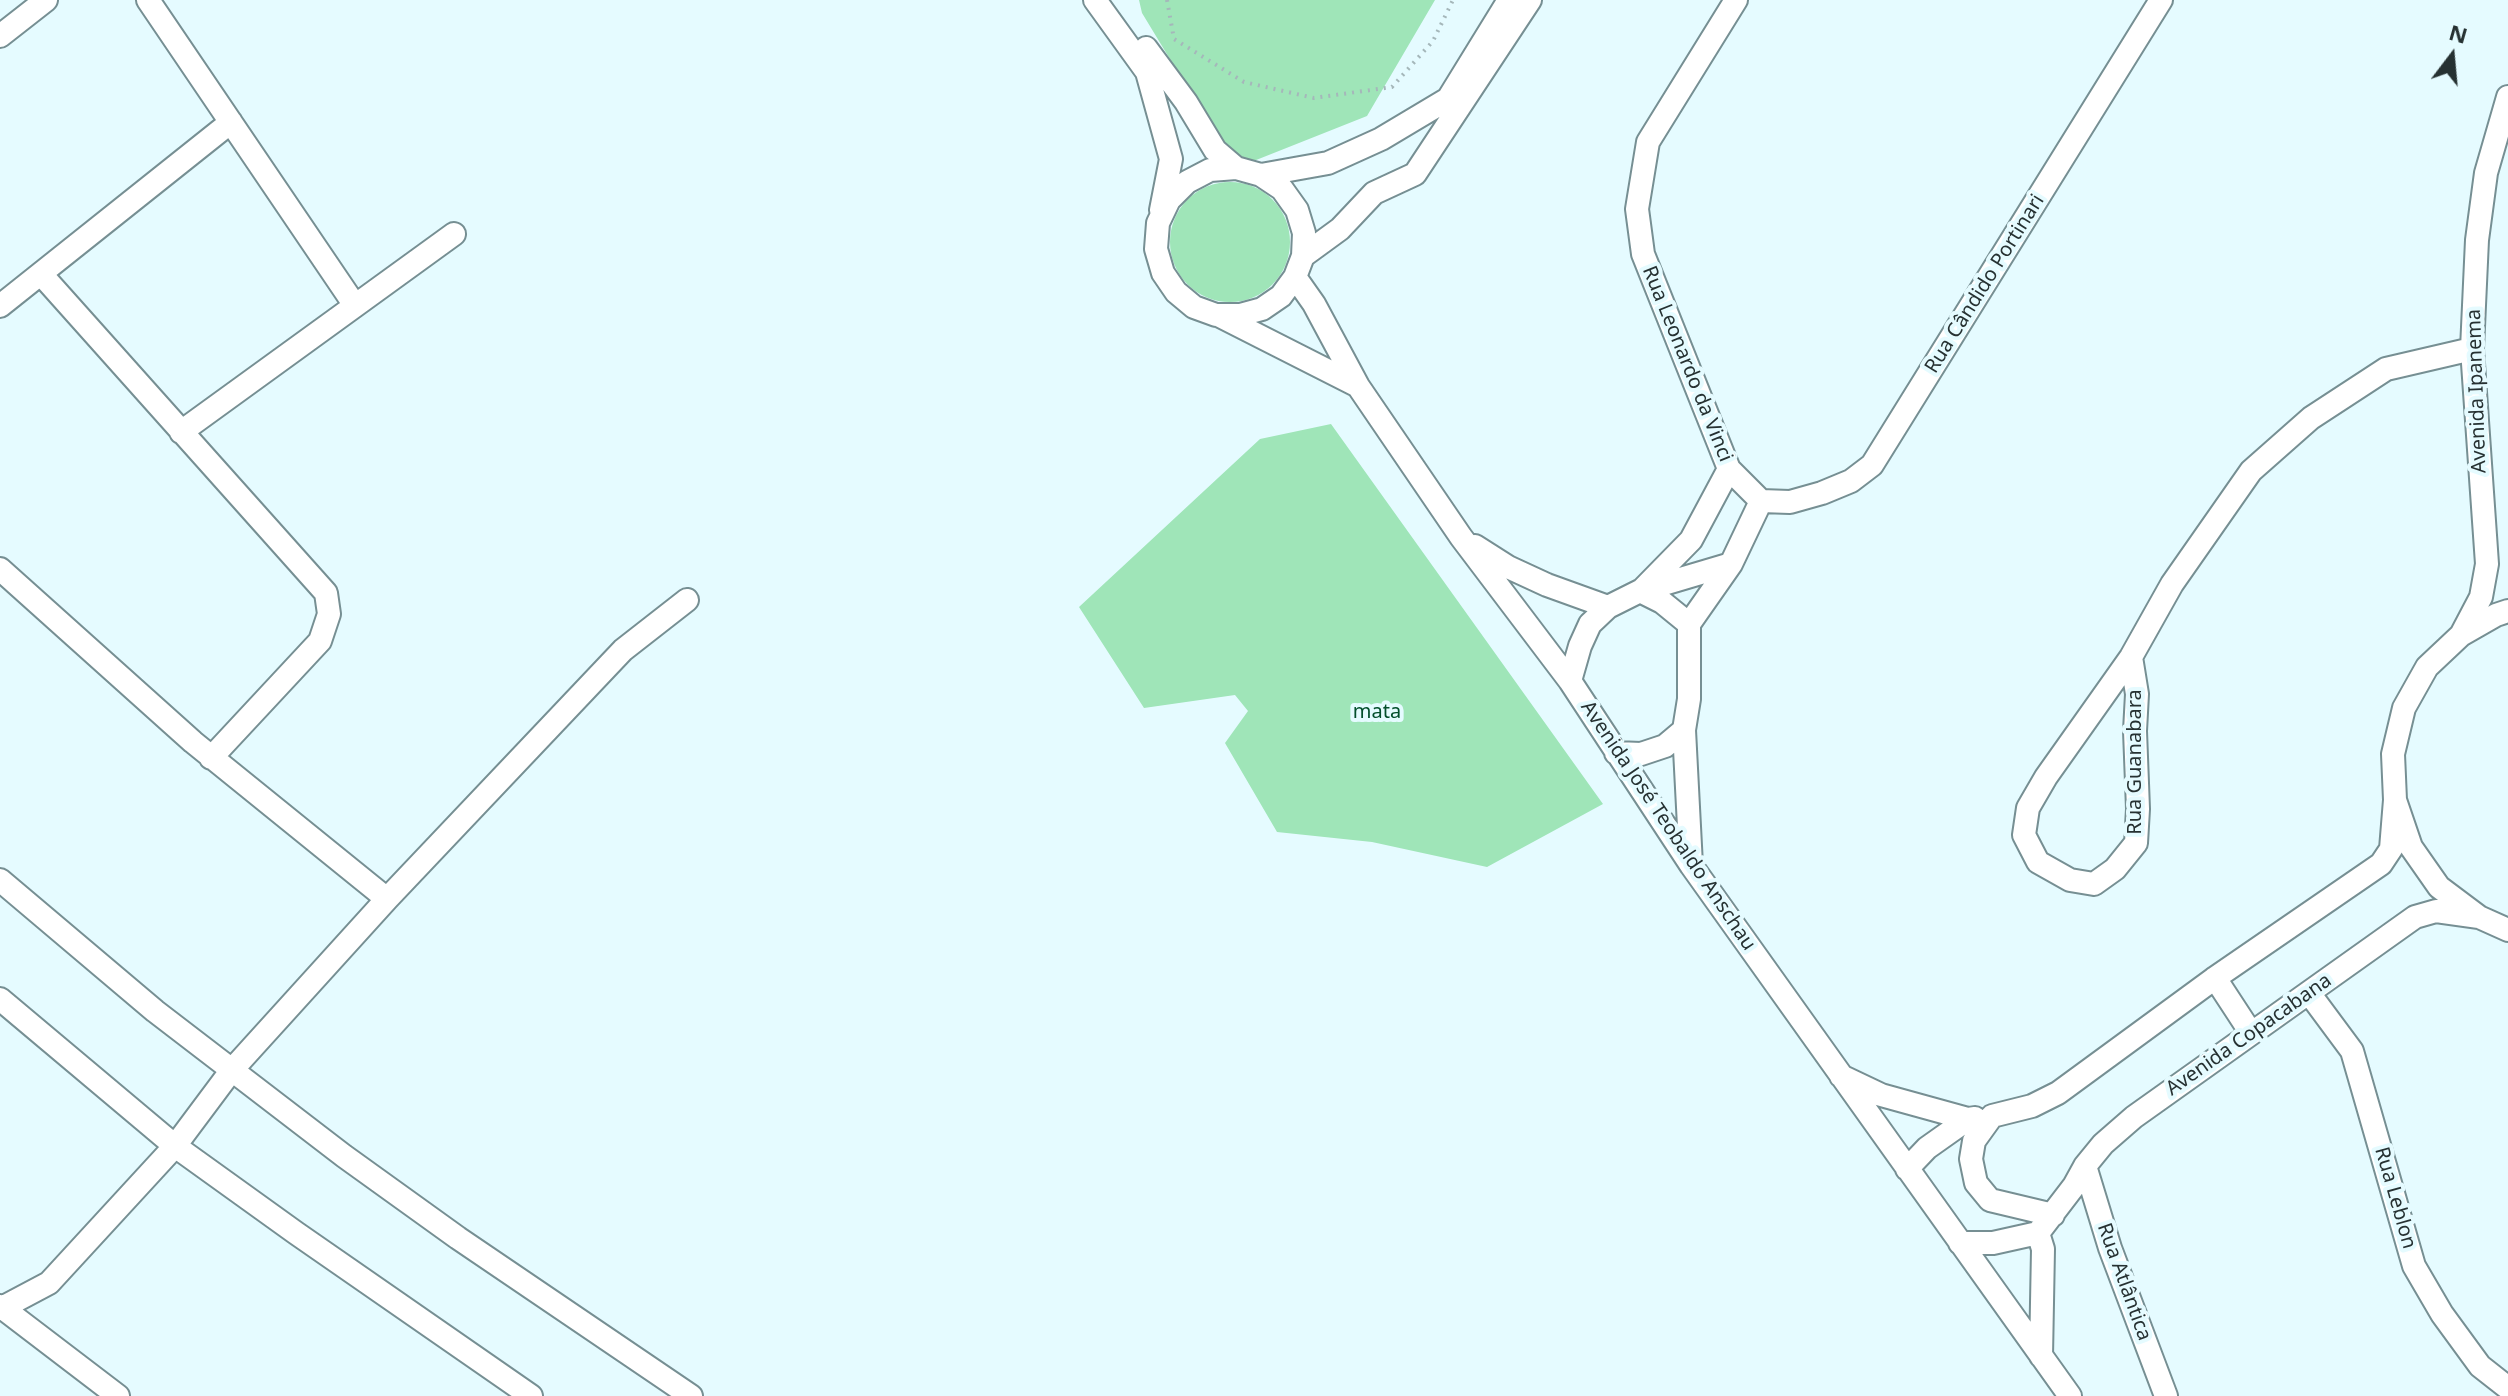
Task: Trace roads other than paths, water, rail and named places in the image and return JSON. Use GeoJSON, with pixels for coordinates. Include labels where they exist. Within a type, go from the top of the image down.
{"type":"FeatureCollection","features":[{"type":"Feature","properties":{"kind":"street"},"geometry":{"type":"LineString","coordinates":[[0,36],[46,0]]}},
{"type":"Feature","properties":{"kind":"street"},"geometry":{"type":"LineString","coordinates":[[148,0],[354,304]]}},
{"type":"Feature","properties":{"kind":"street"},"geometry":{"type":"LineString","coordinates":[[1095,0],[1147,72],[1171,159],[1158,223],[1156,249],[1163,273],[1176,292],[1194,307],[1216,315],[1240,315],[1262,309],[1281,296],[1295,277],[1303,256],[1304,233],[1297,210],[1282,189],[1261,175],[1236,168],[1210,170],[1187,182],[1169,200],[1158,223]]}},
{"type":"Feature","properties":{"kind":"street"},"geometry":{"type":"LineString","coordinates":[[1111,0],[1186,102],[1215,150],[1236,168]]}},
{"type":"Feature","properties":{"kind":"street"},"geometry":{"type":"LineString","coordinates":[[1261,175],[1328,163],[1381,139],[1448,99],[1509,0]]}},
{"type":"Feature","properties":{"kind":"street"},"geometry":{"type":"LineString","coordinates":[[1303,256],[1340,229],[1374,193],[1415,174],[1530,0]]}},
{"type":"Feature","properties":{"kind":"street","name":"Rua Leonardo da Vinci"},"geometry":{"type":"LineString","coordinates":[[1736,0],[1648,142],[1637,209],[1643,254],[1729,469],[1761,501]]}},
{"type":"Feature","properties":{"kind":"street","name":"Rua Cândido Portinari"},"geometry":{"type":"LineString","coordinates":[[1761,501],[1790,502],[1822,493],[1851,481],[1872,465],[2161,0]]}},
{"type":"Feature","properties":{"kind":"street","name":"Avenida Ipanema"},"geometry":{"type":"LineString","coordinates":[[2461,635],[2481,597],[2487,564],[2472,349],[2477,240],[2486,173],[2508,97]]}},
{"type":"Feature","properties":{"kind":"street"},"geometry":{"type":"LineString","coordinates":[[0,306],[231,122]]}},
{"type":"Feature","properties":{"kind":"street"},"geometry":{"type":"LineString","coordinates":[[181,432],[454,234]]}},
{"type":"Feature","properties":{"kind":"street"},"geometry":{"type":"LineString","coordinates":[[41,274],[326,593],[327,623],[320,641],[211,758]]}},
{"type":"Feature","properties":{"kind":"street"},"geometry":{"type":"LineString","coordinates":[[1295,277],[1314,304],[1358,386]]}},
{"type":"Feature","properties":{"kind":"street","name":"Avenida José Teobaldo Anschau"},"geometry":{"type":"LineString","coordinates":[[1216,315],[1358,386],[1461,537],[1570,681],[1691,865],[1839,1075],[2070,1396]]}},
{"type":"Feature","properties":{"kind":"street","name":"Rua Guanabara"},"geometry":{"type":"LineString","coordinates":[[2131,657],[2137,694],[2136,843],[2115,869],[2094,884],[2070,880],[2038,862],[2024,835],[2028,808],[2046,777],[2131,657],[2172,584],[2251,471],[2311,418],[2386,369],[2472,349]]}},
{"type":"Feature","properties":{"kind":"street"},"geometry":{"type":"LineString","coordinates":[[1640,591],[1691,540],[1729,469]]}},
{"type":"Feature","properties":{"kind":"street"},"geometry":{"type":"LineString","coordinates":[[1691,865],[1684,730],[1689,699],[1689,624],[1731,564],[1761,501]]}},
{"type":"Feature","properties":{"kind":"street"},"geometry":{"type":"LineString","coordinates":[[1461,537],[1508,567],[1608,607]]}},
{"type":"Feature","properties":{"kind":"street"},"geometry":{"type":"LineString","coordinates":[[1570,681],[1590,624],[1608,607],[1640,591],[1731,564]]}},
{"type":"Feature","properties":{"kind":"street"},"geometry":{"type":"LineString","coordinates":[[0,569],[211,758],[387,899]]}},
{"type":"Feature","properties":{"kind":"street"},"geometry":{"type":"LineString","coordinates":[[1640,591],[1662,602],[1689,624]]}},
{"type":"Feature","properties":{"kind":"street"},"geometry":{"type":"LineString","coordinates":[[118,1396],[1,1308],[49,1283],[175,1146],[231,1071],[387,899],[623,650],[687,600]]}},
{"type":"Feature","properties":{"kind":"street"},"geometry":{"type":"LineString","coordinates":[[1839,1075],[1881,1095],[1968,1119],[2032,1106],[2058,1093],[2215,978],[2381,864],[2391,849],[2395,800],[2393,754],[2404,708],[2427,667],[2461,635],[2508,611]]}},
{"type":"Feature","properties":{"kind":"street"},"geometry":{"type":"LineString","coordinates":[[1616,753],[1641,754],[1665,746],[1684,730]]}},
{"type":"Feature","properties":{"kind":"street"},"geometry":{"type":"LineString","coordinates":[[2395,800],[2411,847],[2439,887],[2479,917],[2508,930]]}},
{"type":"Feature","properties":{"kind":"street"},"geometry":{"type":"LineString","coordinates":[[0,880],[231,1071],[458,1238],[691,1396]]}},
{"type":"Feature","properties":{"kind":"street","name":"Avenida Copacabana"},"geometry":{"type":"LineString","coordinates":[[2038,1233],[2103,1144],[2134,1117],[2251,1033],[2415,917],[2436,911],[2479,917]]}},
{"type":"Feature","properties":{"kind":"street"},"geometry":{"type":"LineString","coordinates":[[2215,978],[2251,1033]]}},
{"type":"Feature","properties":{"kind":"street","name":"Rua Leblon"},"geometry":{"type":"LineString","coordinates":[[2309,993],[2352,1051],[2414,1266],[2442,1314],[2480,1366],[2508,1388]]}},
{"type":"Feature","properties":{"kind":"street"},"geometry":{"type":"LineString","coordinates":[[0,999],[175,1146],[531,1396]]}},
{"type":"Feature","properties":{"kind":"street"},"geometry":{"type":"LineString","coordinates":[[1992,1116],[1974,1141],[1971,1159],[1976,1183],[1990,1200],[2053,1215]]}},
{"type":"Feature","properties":{"kind":"street"},"geometry":{"type":"LineString","coordinates":[[1907,1169],[1927,1148],[1968,1119]]}},
{"type":"Feature","properties":{"kind":"street","name":"Rua Atlântica"},"geometry":{"type":"LineString","coordinates":[[2085,1166],[2110,1248],[2166,1396]]}},
{"type":"Feature","properties":{"kind":"street"},"geometry":{"type":"LineString","coordinates":[[1960,1243],[1993,1243],[2038,1233],[2043,1249],[2041,1356]]}},
{"type":"Feature","properties":{"kind":"park label","name":"mata"},"geometry":{"type":"Point","coordinates":[1377,712]}}]}
